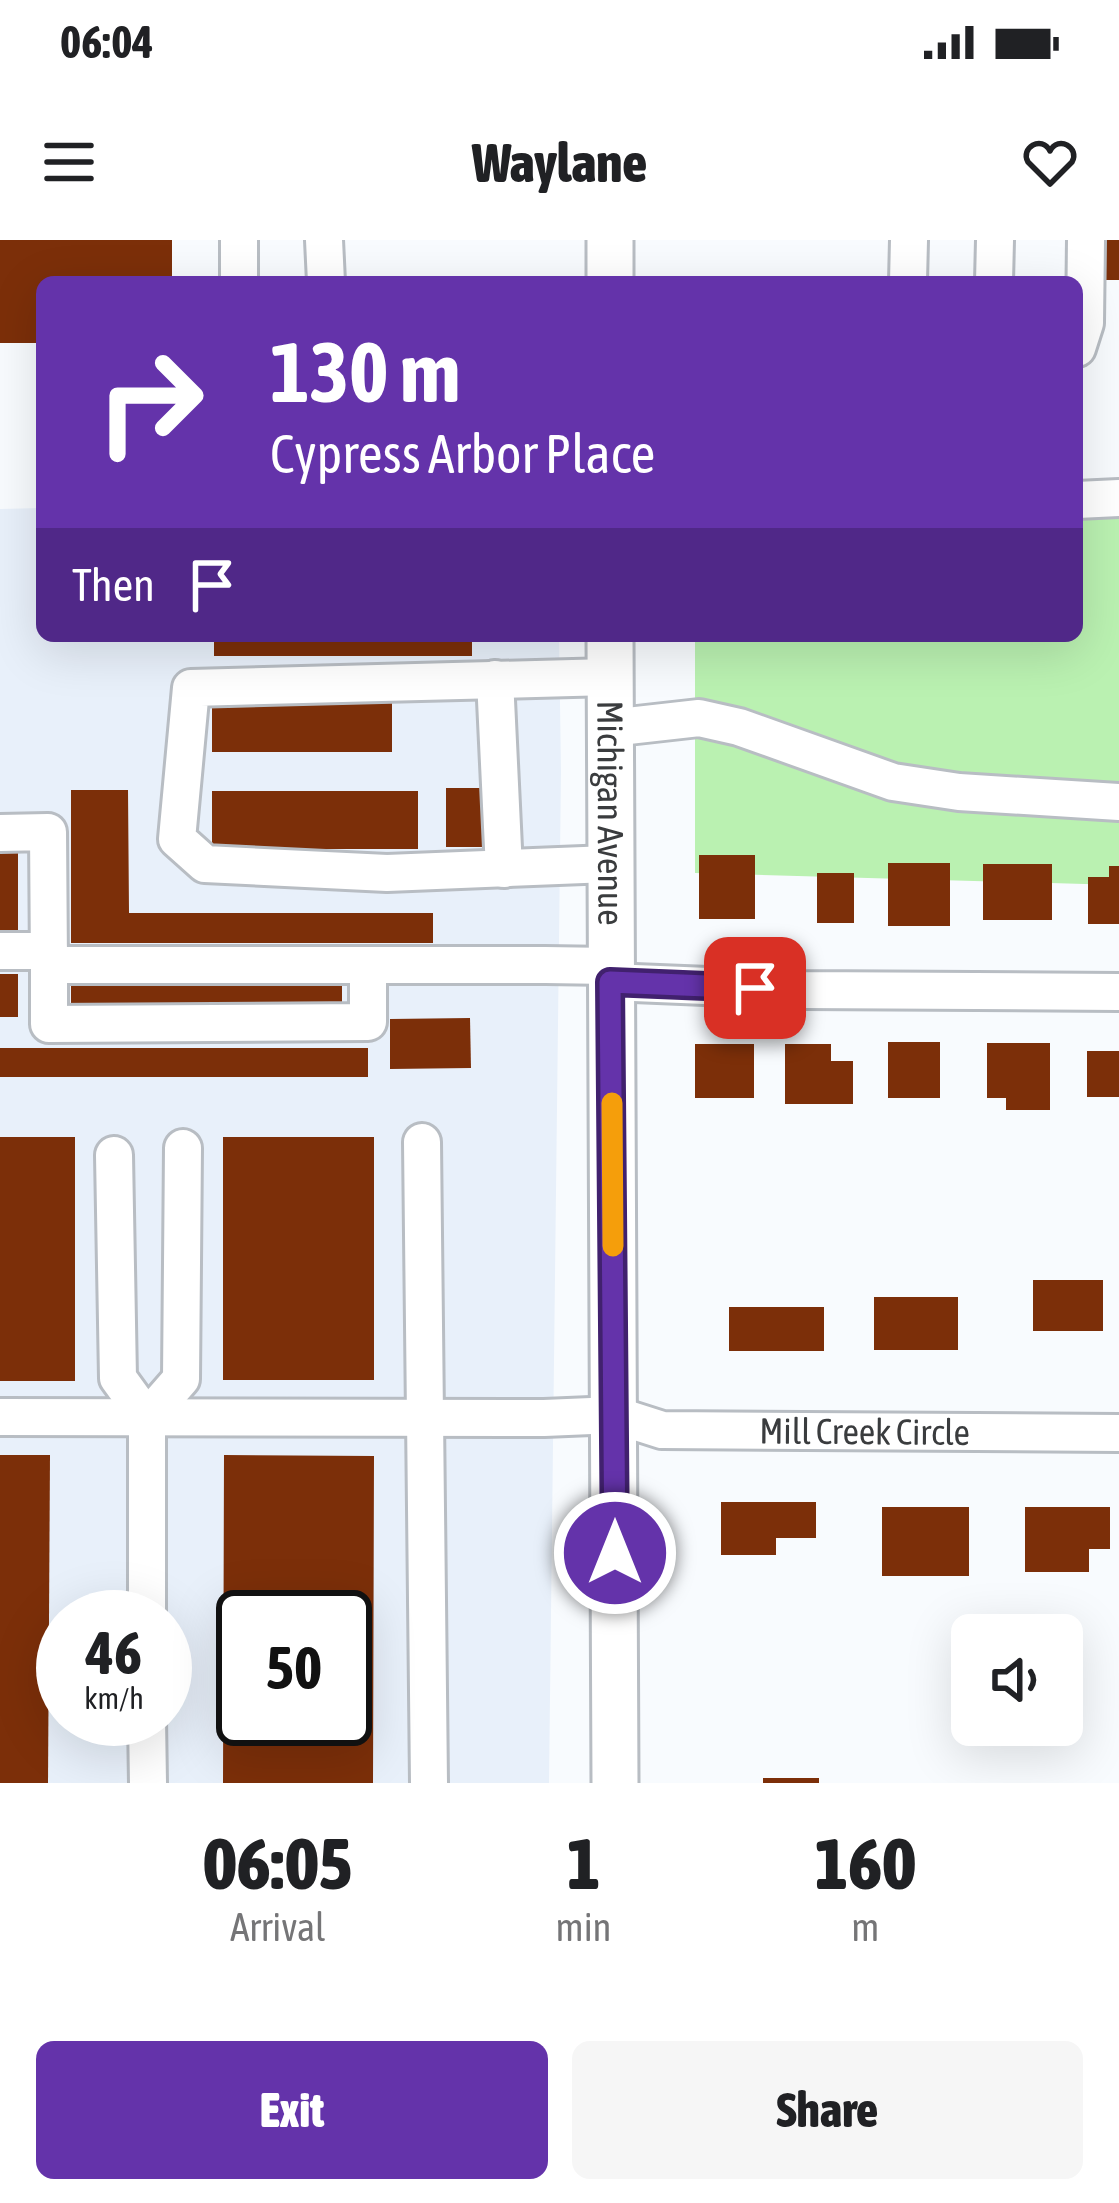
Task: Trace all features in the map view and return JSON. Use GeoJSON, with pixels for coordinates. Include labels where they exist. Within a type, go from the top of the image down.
{"type":"FeatureCollection","features":[{"type":"Feature","properties":{"kind":"main road"},"geometry":{"type":"LineString","coordinates":[[610,240],[610,276]]}},
{"type":"Feature","properties":{"kind":"main road","name":"Michigan Avenue"},"geometry":{"type":"LineString","coordinates":[[610,657],[615,1783]]}},
{"type":"Feature","properties":{"kind":"street"},"geometry":{"type":"LineString","coordinates":[[238,240],[239,276]]}},
{"type":"Feature","properties":{"kind":"street"},"geometry":{"type":"LineString","coordinates":[[324,240],[326,276]]}},
{"type":"Feature","properties":{"kind":"street"},"geometry":{"type":"LineString","coordinates":[[908,276],[909,240]]}},
{"type":"Feature","properties":{"kind":"street"},"geometry":{"type":"LineString","coordinates":[[994,276],[995,240]]}},
{"type":"Feature","properties":{"kind":"street"},"geometry":{"type":"LineString","coordinates":[[1083,329],[1086,240]]}},
{"type":"Feature","properties":{"kind":"street"},"geometry":{"type":"LineString","coordinates":[[1083,500],[1119,498]]}},
{"type":"Feature","properties":{"kind":"street"},"geometry":{"type":"LineString","coordinates":[[609,863],[387,873],[205,864],[177,839],[190,688],[495,679],[610,657]]}},
{"type":"Feature","properties":{"kind":"street"},"geometry":{"type":"LineString","coordinates":[[495,679],[504,869]]}},
{"type":"Feature","properties":{"kind":"street"},"geometry":{"type":"LineString","coordinates":[[610,728],[699,718],[740,727],[893,782],[959,792],[1119,802]]}},
{"type":"Feature","properties":{"kind":"street"},"geometry":{"type":"LineString","coordinates":[[0,832],[48,832],[50,1024],[368,1022],[368,965]]}},
{"type":"Feature","properties":{"kind":"street"},"geometry":{"type":"LineString","coordinates":[[0,951],[49,958],[610,974],[802,990],[1119,992]]}},
{"type":"Feature","properties":{"kind":"street"},"geometry":{"type":"LineString","coordinates":[[422,1142],[429,1783]]}},
{"type":"Feature","properties":{"kind":"street"},"geometry":{"type":"LineString","coordinates":[[147,1418],[181,1379],[183,1148]]}},
{"type":"Feature","properties":{"kind":"street"},"geometry":{"type":"LineString","coordinates":[[114,1155],[118,1378],[147,1418],[147,1590]]}},
{"type":"Feature","properties":{"kind":"street","name":"Mill Creek Circle"},"geometry":{"type":"LineString","coordinates":[[0,1418],[615,1415],[662,1430],[1119,1433]]}},
{"type":"Feature","properties":{"kind":"street"},"geometry":{"type":"LineString","coordinates":[[148,1746],[148,1783]]}},
{"type":"Feature","properties":{"kind":"shaded area"},"geometry":{"type":"Polygon","coordinates":[[[36,508],[36,642],[559,642],[549,1783],[0,1783],[0,509],[36,508]]]}},
{"type":"Feature","properties":{"kind":"green space"},"geometry":{"type":"Polygon","coordinates":[[[1083,498],[1119,500],[1119,885],[695,873],[695,642],[1083,642],[1083,498]]]}},
{"type":"Feature","properties":{"kind":"building"},"geometry":{"type":"Polygon","coordinates":[[[0,240],[172,240],[172,276],[36,276],[36,343],[0,343],[0,240]]]}},
{"type":"Feature","properties":{"kind":"building"},"geometry":{"type":"Polygon","coordinates":[[[1100,240],[1119,240],[1119,280],[1100,280],[1100,240]]]}},
{"type":"Feature","properties":{"kind":"building"},"geometry":{"type":"Polygon","coordinates":[[[214,642],[472,642],[472,656],[214,656],[214,642]]]}},
{"type":"Feature","properties":{"kind":"building"},"geometry":{"type":"Polygon","coordinates":[[[212,697],[392,697],[392,752],[212,752],[212,697]]]}},
{"type":"Feature","properties":{"kind":"building"},"geometry":{"type":"Polygon","coordinates":[[[446,788],[488,788],[488,847],[446,847],[446,788]]]}},
{"type":"Feature","properties":{"kind":"building"},"geometry":{"type":"Polygon","coordinates":[[[71,790],[128,790],[129,913],[433,913],[433,943],[71,943],[71,790]]]}},
{"type":"Feature","properties":{"kind":"building"},"geometry":{"type":"Polygon","coordinates":[[[212,791],[418,791],[418,849],[212,849],[212,791]]]}},
{"type":"Feature","properties":{"kind":"building"},"geometry":{"type":"Polygon","coordinates":[[[0,851],[18,851],[18,943],[0,943],[0,851]]]}},
{"type":"Feature","properties":{"kind":"building"},"geometry":{"type":"Polygon","coordinates":[[[699,855],[755,855],[755,919],[699,919],[699,855]]]}},
{"type":"Feature","properties":{"kind":"building"},"geometry":{"type":"Polygon","coordinates":[[[888,863],[950,863],[950,926],[888,926],[888,863]]]}},
{"type":"Feature","properties":{"kind":"building"},"geometry":{"type":"Polygon","coordinates":[[[983,864],[1052,864],[1052,920],[983,920],[983,864]]]}},
{"type":"Feature","properties":{"kind":"building"},"geometry":{"type":"Polygon","coordinates":[[[1109,866],[1119,866],[1119,924],[1088,924],[1088,877],[1109,877],[1109,866]]]}},
{"type":"Feature","properties":{"kind":"building"},"geometry":{"type":"Polygon","coordinates":[[[817,873],[854,873],[854,923],[817,923],[817,873]]]}},
{"type":"Feature","properties":{"kind":"building"},"geometry":{"type":"Polygon","coordinates":[[[0,974],[18,974],[18,1017],[0,1017],[0,974]]]}},
{"type":"Feature","properties":{"kind":"building"},"geometry":{"type":"Polygon","coordinates":[[[71,980],[342,980],[342,1017],[71,1017],[71,980]]]}},
{"type":"Feature","properties":{"kind":"building"},"geometry":{"type":"Polygon","coordinates":[[[470,1018],[471,1068],[390,1069],[390,1019],[470,1018]]]}},
{"type":"Feature","properties":{"kind":"building"},"geometry":{"type":"Polygon","coordinates":[[[888,1042],[940,1042],[940,1098],[888,1098],[888,1042]]]}},
{"type":"Feature","properties":{"kind":"building"},"geometry":{"type":"Polygon","coordinates":[[[987,1043],[1050,1043],[1050,1110],[1006,1110],[1006,1098],[987,1098],[987,1043]]]}},
{"type":"Feature","properties":{"kind":"building"},"geometry":{"type":"Polygon","coordinates":[[[695,1044],[754,1044],[754,1098],[695,1098],[695,1044]]]}},
{"type":"Feature","properties":{"kind":"building"},"geometry":{"type":"Polygon","coordinates":[[[785,1044],[831,1044],[831,1061],[853,1061],[853,1104],[785,1104],[785,1044]]]}},
{"type":"Feature","properties":{"kind":"building"},"geometry":{"type":"Polygon","coordinates":[[[0,1048],[368,1048],[368,1077],[0,1077],[0,1048]]]}},
{"type":"Feature","properties":{"kind":"building"},"geometry":{"type":"Polygon","coordinates":[[[1087,1051],[1119,1051],[1119,1097],[1087,1097],[1087,1051]]]}},
{"type":"Feature","properties":{"kind":"building"},"geometry":{"type":"Polygon","coordinates":[[[0,1137],[75,1137],[75,1381],[0,1381],[0,1137]]]}},
{"type":"Feature","properties":{"kind":"building"},"geometry":{"type":"Polygon","coordinates":[[[223,1137],[374,1137],[374,1380],[223,1380],[223,1137]]]}},
{"type":"Feature","properties":{"kind":"building"},"geometry":{"type":"Polygon","coordinates":[[[1033,1280],[1103,1280],[1103,1331],[1033,1331],[1033,1280]]]}},
{"type":"Feature","properties":{"kind":"building"},"geometry":{"type":"Polygon","coordinates":[[[874,1297],[958,1297],[958,1350],[874,1350],[874,1297]]]}},
{"type":"Feature","properties":{"kind":"building"},"geometry":{"type":"Polygon","coordinates":[[[729,1307],[824,1307],[824,1351],[729,1351],[729,1307]]]}},
{"type":"Feature","properties":{"kind":"building"},"geometry":{"type":"Polygon","coordinates":[[[0,1455],[50,1455],[49,1590],[36,1590],[36,1746],[48,1746],[48,1783],[0,1783],[0,1455]]]}},
{"type":"Feature","properties":{"kind":"building"},"geometry":{"type":"Polygon","coordinates":[[[224,1455],[374,1456],[373,1783],[223,1783],[223,1746],[372,1746],[372,1590],[224,1590],[224,1455]]]}},
{"type":"Feature","properties":{"kind":"building"},"geometry":{"type":"Polygon","coordinates":[[[721,1502],[816,1502],[816,1538],[776,1538],[776,1555],[721,1555],[721,1502]]]}},
{"type":"Feature","properties":{"kind":"building"},"geometry":{"type":"Polygon","coordinates":[[[882,1507],[969,1507],[969,1576],[882,1576],[882,1507]]]}},
{"type":"Feature","properties":{"kind":"building"},"geometry":{"type":"Polygon","coordinates":[[[1025,1507],[1110,1507],[1110,1549],[1089,1549],[1089,1572],[1025,1572],[1025,1507]]]}},
{"type":"Feature","properties":{"kind":"building"},"geometry":{"type":"Polygon","coordinates":[[[763,1778],[819,1778],[819,1783],[763,1783],[763,1778]]]}},
{"type":"Feature","properties":{"kind":"slow traffic"},"geometry":{"type":"LineString","coordinates":[[612,1103],[613,1246]]}},
{"type":"Feature","properties":{"kind":"route"},"geometry":{"type":"LineString","coordinates":[[615,1553],[610,982],[755,988]]}}]}
